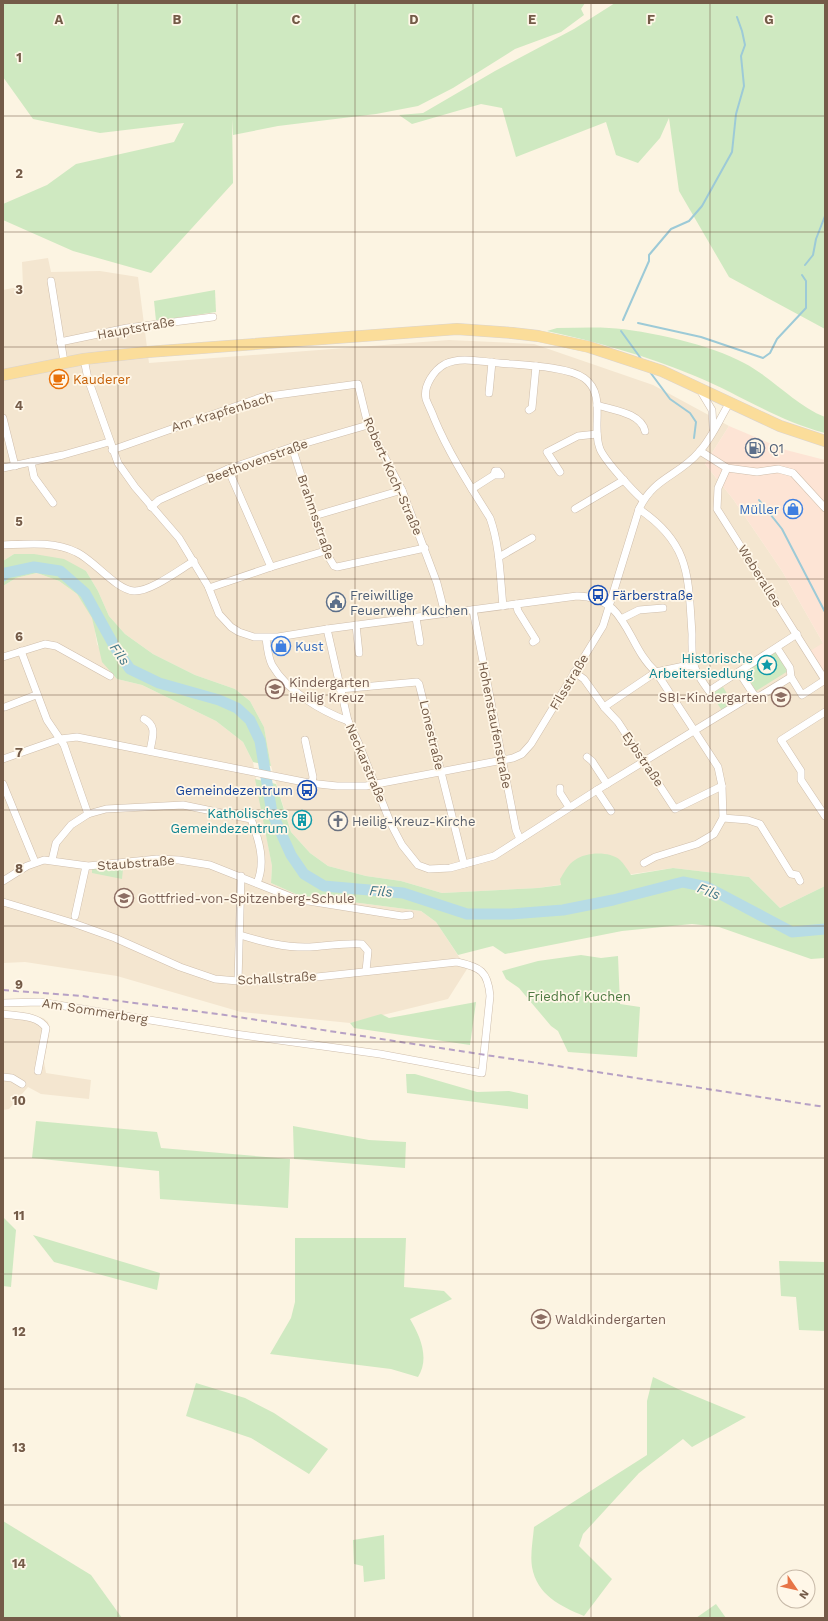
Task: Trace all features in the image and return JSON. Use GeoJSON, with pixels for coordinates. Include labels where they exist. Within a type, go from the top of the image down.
{"type":"FeatureCollection","features":[{"type":"Feature","properties":{"kind":"main road","name":"Hauptstraße"},"geometry":{"type":"LineString","coordinates":[[3,375],[64,362],[147,352],[457,330],[538,336],[589,347],[650,367],[697,387],[780,426],[825,441]]}},
{"type":"Feature","properties":{"kind":"street"},"geometry":{"type":"LineString","coordinates":[[51,280],[64,362]]}},
{"type":"Feature","properties":{"kind":"street","name":"Hauptstraße"},"geometry":{"type":"LineString","coordinates":[[60,342],[127,328],[213,317]]}},
{"type":"Feature","properties":{"kind":"street"},"geometry":{"type":"LineString","coordinates":[[84,359],[88,379],[109,442],[124,472],[151,507],[179,538],[209,588],[219,614],[231,627],[247,635],[266,638],[516,604],[587,596],[596,598],[610,606],[621,619],[645,660],[656,672],[718,767],[722,786],[723,818],[714,834],[697,844],[654,857],[644,863]]}},
{"type":"Feature","properties":{"kind":"street"},"geometry":{"type":"LineString","coordinates":[[503,606],[499,557],[490,518],[448,451],[426,398],[429,379],[444,364],[458,360],[536,366],[575,373],[585,379],[591,386],[596,397],[596,434],[600,450],[624,480],[643,500]]}},
{"type":"Feature","properties":{"kind":"street"},"geometry":{"type":"LineString","coordinates":[[489,393],[492,362]]}},
{"type":"Feature","properties":{"kind":"street"},"geometry":{"type":"LineString","coordinates":[[529,410],[532,408],[536,366]]}},
{"type":"Feature","properties":{"kind":"street","name":"Robert-Koch-Straße"},"geometry":{"type":"LineString","coordinates":[[358,384],[368,425],[402,490],[424,548],[445,614]]}},
{"type":"Feature","properties":{"kind":"street","name":"Am Krapfenbach"},"geometry":{"type":"LineString","coordinates":[[112,450],[262,397],[358,384]]}},
{"type":"Feature","properties":{"kind":"street"},"geometry":{"type":"LineString","coordinates":[[697,387],[712,410],[713,429]]}},
{"type":"Feature","properties":{"kind":"street","name":"Filsstraße"},"geometry":{"type":"LineString","coordinates":[[3,759],[60,739],[77,737],[277,777],[312,783],[347,786],[376,784],[513,758],[527,750],[603,626],[643,500],[660,481],[689,462],[700,451],[730,402]]}},
{"type":"Feature","properties":{"kind":"street"},"geometry":{"type":"LineString","coordinates":[[597,405],[638,419],[646,431]]}},
{"type":"Feature","properties":{"kind":"street"},"geometry":{"type":"LineString","coordinates":[[3,418],[15,466]]}},
{"type":"Feature","properties":{"kind":"street","name":"Beethovenstraße"},"geometry":{"type":"LineString","coordinates":[[151,507],[159,500],[228,469],[292,447],[368,425]]}},
{"type":"Feature","properties":{"kind":"street"},"geometry":{"type":"LineString","coordinates":[[560,472],[547,452],[578,436],[596,434]]}},
{"type":"Feature","properties":{"kind":"street"},"geometry":{"type":"LineString","coordinates":[[3,468],[109,442]]}},
{"type":"Feature","properties":{"kind":"street","name":"Brahmsstraße"},"geometry":{"type":"LineString","coordinates":[[292,447],[325,551],[330,562],[338,567],[424,548]]}},
{"type":"Feature","properties":{"kind":"street"},"geometry":{"type":"LineString","coordinates":[[700,451],[726,468],[758,472],[778,469],[793,473],[825,508]]}},
{"type":"Feature","properties":{"kind":"street"},"geometry":{"type":"LineString","coordinates":[[31,462],[34,476],[53,503]]}},
{"type":"Feature","properties":{"kind":"street","name":"Weberallee"},"geometry":{"type":"LineString","coordinates":[[726,468],[718,488],[718,509],[825,680]]}},
{"type":"Feature","properties":{"kind":"street"},"geometry":{"type":"LineString","coordinates":[[228,469],[271,567]]}},
{"type":"Feature","properties":{"kind":"street"},"geometry":{"type":"LineString","coordinates":[[472,489],[494,475]]}},
{"type":"Feature","properties":{"kind":"street"},"geometry":{"type":"LineString","coordinates":[[575,509],[624,480]]}},
{"type":"Feature","properties":{"kind":"street"},"geometry":{"type":"LineString","coordinates":[[314,516],[402,490]]}},
{"type":"Feature","properties":{"kind":"street"},"geometry":{"type":"LineString","coordinates":[[639,509],[656,520],[668,533],[683,561],[688,578],[694,666],[709,691],[797,634]]}},
{"type":"Feature","properties":{"kind":"street"},"geometry":{"type":"LineString","coordinates":[[499,557],[532,538]]}},
{"type":"Feature","properties":{"kind":"street"},"geometry":{"type":"LineString","coordinates":[[3,545],[43,544],[74,551],[101,569],[114,582],[124,588],[134,591],[148,588],[194,561]]}},
{"type":"Feature","properties":{"kind":"street"},"geometry":{"type":"LineString","coordinates":[[209,588],[325,551]]}},
{"type":"Feature","properties":{"kind":"street"},"geometry":{"type":"LineString","coordinates":[[516,604],[518,611],[536,640],[532,642]]}},
{"type":"Feature","properties":{"kind":"street"},"geometry":{"type":"LineString","coordinates":[[621,619],[639,610],[663,608]]}},
{"type":"Feature","properties":{"kind":"street","name":"Hohenstaufenstraße"},"geometry":{"type":"LineString","coordinates":[[473,610],[516,830],[520,839]]}},
{"type":"Feature","properties":{"kind":"street"},"geometry":{"type":"LineString","coordinates":[[416,618],[420,642]]}},
{"type":"Feature","properties":{"kind":"street"},"geometry":{"type":"LineString","coordinates":[[356,625],[359,653]]}},
{"type":"Feature","properties":{"kind":"street","name":"Neckarstraße"},"geometry":{"type":"LineString","coordinates":[[328,629],[348,721],[376,784],[391,824],[402,845],[418,865],[436,870],[494,856],[569,807],[754,695],[760,696],[791,677]]}},
{"type":"Feature","properties":{"kind":"street"},"geometry":{"type":"LineString","coordinates":[[266,638],[272,664],[286,682],[313,705],[330,715],[348,721]]}},
{"type":"Feature","properties":{"kind":"street"},"geometry":{"type":"LineString","coordinates":[[3,657],[45,644],[56,646],[110,676]]}},
{"type":"Feature","properties":{"kind":"street"},"geometry":{"type":"LineString","coordinates":[[777,648],[790,668],[791,677],[802,695],[825,680]]}},
{"type":"Feature","properties":{"kind":"street"},"geometry":{"type":"LineString","coordinates":[[21,651],[36,695],[47,720],[60,739],[88,814]]}},
{"type":"Feature","properties":{"kind":"street"},"geometry":{"type":"LineString","coordinates":[[604,707],[656,672],[684,666],[694,666]]}},
{"type":"Feature","properties":{"kind":"street","name":"Eybstraße"},"geometry":{"type":"LineString","coordinates":[[574,672],[584,679],[604,707],[618,722],[675,809],[722,786]]}},
{"type":"Feature","properties":{"kind":"street"},"geometry":{"type":"LineString","coordinates":[[739,672],[754,695]]}},
{"type":"Feature","properties":{"kind":"street","name":"Lonestraße"},"geometry":{"type":"LineString","coordinates":[[340,689],[417,682],[421,687],[440,772],[464,864]]}},
{"type":"Feature","properties":{"kind":"street"},"geometry":{"type":"LineString","coordinates":[[5,707],[36,695]]}},
{"type":"Feature","properties":{"kind":"street"},"geometry":{"type":"LineString","coordinates":[[825,712],[781,740],[801,771],[801,780],[825,816]]}},
{"type":"Feature","properties":{"kind":"street"},"geometry":{"type":"LineString","coordinates":[[144,719],[150,722],[153,727],[150,751]]}},
{"type":"Feature","properties":{"kind":"street"},"geometry":{"type":"LineString","coordinates":[[304,740],[313,777],[312,783]]}},
{"type":"Feature","properties":{"kind":"street"},"geometry":{"type":"LineString","coordinates":[[587,757],[592,761],[607,784]]}},
{"type":"Feature","properties":{"kind":"street"},"geometry":{"type":"LineString","coordinates":[[3,784],[35,862]]}},
{"type":"Feature","properties":{"kind":"street"},"geometry":{"type":"LineString","coordinates":[[560,788],[560,793],[569,807]]}},
{"type":"Feature","properties":{"kind":"street"},"geometry":{"type":"LineString","coordinates":[[597,790],[611,812]]}},
{"type":"Feature","properties":{"kind":"street"},"geometry":{"type":"LineString","coordinates":[[52,860],[54,848],[60,837],[71,825],[88,814],[106,809],[183,805],[251,819],[259,841],[261,856],[260,876],[257,883]]}},
{"type":"Feature","properties":{"kind":"street"},"geometry":{"type":"LineString","coordinates":[[723,818],[748,820],[760,824],[767,833],[791,874],[797,875],[800,881]]}},
{"type":"Feature","properties":{"kind":"street","name":"Staubstraße"},"geometry":{"type":"LineString","coordinates":[[3,881],[35,862],[52,860],[86,866],[156,859],[173,860],[210,865],[296,899],[410,915]]}},
{"type":"Feature","properties":{"kind":"street"},"geometry":{"type":"LineString","coordinates":[[75,916],[86,866]]}},
{"type":"Feature","properties":{"kind":"street"},"geometry":{"type":"LineString","coordinates":[[238,981],[241,876]]}},
{"type":"Feature","properties":{"kind":"street","name":"Schallstraße"},"geometry":{"type":"LineString","coordinates":[[3,902],[73,923],[115,938],[180,967],[215,979],[238,981],[298,979],[457,962],[479,968],[486,976],[490,996],[483,1048]]}},
{"type":"Feature","properties":{"kind":"street"},"geometry":{"type":"LineString","coordinates":[[240,936],[264,943],[283,946],[308,947],[362,944],[368,950],[366,971]]}},
{"type":"Feature","properties":{"kind":"street","name":"Am Sommerberg"},"geometry":{"type":"LineString","coordinates":[[3,1003],[40,1002],[235,1034],[380,1054],[482,1073],[483,1048]]}},
{"type":"Feature","properties":{"kind":"street","name":"Am Sommerberg"},"geometry":{"type":"LineString","coordinates":[[3,1014],[37,1019],[43,1022],[46,1028],[38,1071]]}},
{"type":"Feature","properties":{"kind":"street"},"geometry":{"type":"LineString","coordinates":[[3,1077],[12,1078],[22,1084]]}},
{"type":"Feature","properties":{"kind":"shaded area"},"geometry":{"type":"Polygon","coordinates":[[[48,258],[51,272],[100,271],[138,277],[149,363],[449,340],[534,344],[653,385],[729,426],[705,464],[733,499],[782,571],[823,643],[825,674],[825,886],[780,908],[749,877],[673,868],[538,888],[442,893],[401,881],[366,876],[328,866],[310,853],[291,832],[271,766],[264,727],[250,701],[235,689],[195,675],[153,654],[125,634],[109,616],[98,591],[86,571],[14,554],[3,561],[3,290],[23,286],[22,262],[48,258]]]}},
{"type":"Feature","properties":{"kind":"shaded area"},"geometry":{"type":"Polygon","coordinates":[[[729,426],[786,450],[825,460],[825,674],[810,651],[823,643],[782,571],[733,499],[705,464],[729,426]]]}},
{"type":"Feature","properties":{"kind":"shaded area"},"geometry":{"type":"Polygon","coordinates":[[[37,573],[59,581],[77,594],[93,618],[97,644],[117,679],[142,685],[216,721],[243,742],[253,762],[272,866],[271,883],[298,895],[421,911],[436,922],[467,969],[448,999],[350,1023],[241,1012],[117,976],[25,962],[3,963],[3,586],[16,578],[37,573]]]}},
{"type":"Feature","properties":{"kind":"shaded area"},"geometry":{"type":"Polygon","coordinates":[[[3,1010],[43,1018],[48,1022],[50,1030],[44,1062],[46,1073],[91,1080],[89,1099],[41,1094],[28,1087],[9,1109],[3,1110],[3,1010]]]}},
{"type":"Feature","properties":{"kind":"green space"},"geometry":{"type":"Polygon","coordinates":[[[3,3],[585,3],[581,9],[584,15],[561,32],[515,49],[453,88],[418,106],[376,114],[278,126],[233,135],[232,119],[233,183],[151,273],[73,251],[3,220],[3,204],[47,185],[76,164],[174,142],[184,123],[100,133],[33,119],[3,77],[3,3]]]}},
{"type":"Feature","properties":{"kind":"green space"},"geometry":{"type":"Polygon","coordinates":[[[615,3],[825,3],[825,329],[729,277],[679,191],[669,118],[660,138],[638,163],[616,155],[606,122],[516,157],[502,108],[481,104],[412,124],[399,115],[423,113],[495,71],[574,29],[615,3]]]}},
{"type":"Feature","properties":{"kind":"green space"},"geometry":{"type":"Polygon","coordinates":[[[215,290],[216,312],[156,321],[154,301],[215,290]]]}},
{"type":"Feature","properties":{"kind":"green space"},"geometry":{"type":"Polygon","coordinates":[[[557,328],[624,329],[660,335],[715,350],[731,356],[755,369],[804,406],[825,417],[825,433],[791,422],[711,383],[659,362],[622,350],[547,331],[557,328]]]}},
{"type":"Feature","properties":{"kind":"green space"},"geometry":{"type":"Polygon","coordinates":[[[14,554],[34,554],[64,559],[86,571],[98,591],[109,616],[125,634],[153,654],[195,675],[235,689],[250,701],[264,727],[271,766],[253,762],[243,742],[216,721],[142,685],[117,679],[102,662],[92,618],[77,594],[59,581],[37,573],[16,578],[3,586],[3,561],[14,554]]]}},
{"type":"Feature","properties":{"kind":"green space"},"geometry":{"type":"Polygon","coordinates":[[[776,652],[788,671],[756,691],[744,672],[776,652]]]}},
{"type":"Feature","properties":{"kind":"green space"},"geometry":{"type":"Polygon","coordinates":[[[723,687],[734,705],[723,712],[711,694],[723,687]]]}},
{"type":"Feature","properties":{"kind":"green space"},"geometry":{"type":"Polygon","coordinates":[[[255,779],[276,784],[291,832],[310,853],[328,866],[366,876],[401,881],[442,893],[538,888],[561,885],[560,879],[570,864],[580,857],[591,854],[604,854],[615,857],[620,860],[631,875],[673,868],[749,877],[780,908],[825,886],[825,958],[811,959],[719,927],[692,924],[622,931],[505,954],[493,946],[458,955],[436,922],[421,911],[298,895],[271,883],[272,866],[255,779]]]}},
{"type":"Feature","properties":{"kind":"green space"},"geometry":{"type":"Polygon","coordinates":[[[92,869],[123,869],[122,879],[92,873],[92,869]]]}},
{"type":"Feature","properties":{"kind":"green space","name":"Friedhof Kuchen"},"geometry":{"type":"Polygon","coordinates":[[[581,955],[601,958],[618,956],[620,1004],[640,1007],[637,1057],[568,1052],[558,1031],[551,1026],[519,988],[506,979],[502,971],[538,961],[581,955]]]}},
{"type":"Feature","properties":{"kind":"green space"},"geometry":{"type":"Polygon","coordinates":[[[476,1002],[470,1045],[354,1028],[350,1023],[381,1014],[389,1018],[476,1002]]]}},
{"type":"Feature","properties":{"kind":"green space"},"geometry":{"type":"Polygon","coordinates":[[[406,1074],[415,1074],[477,1092],[509,1091],[528,1095],[528,1109],[407,1093],[406,1074]]]}},
{"type":"Feature","properties":{"kind":"green space"},"geometry":{"type":"Polygon","coordinates":[[[36,1121],[157,1132],[161,1148],[290,1159],[288,1208],[160,1199],[159,1171],[32,1158],[36,1121]]]}},
{"type":"Feature","properties":{"kind":"green space"},"geometry":{"type":"Polygon","coordinates":[[[293,1126],[369,1140],[406,1142],[405,1168],[294,1159],[293,1126]]]}},
{"type":"Feature","properties":{"kind":"green space"},"geometry":{"type":"Polygon","coordinates":[[[3,1217],[16,1230],[11,1287],[3,1286],[3,1217]]]}},
{"type":"Feature","properties":{"kind":"green space"},"geometry":{"type":"Polygon","coordinates":[[[33,1235],[160,1273],[157,1290],[54,1262],[33,1235]]]}},
{"type":"Feature","properties":{"kind":"green space"},"geometry":{"type":"Polygon","coordinates":[[[295,1238],[406,1238],[404,1287],[444,1291],[452,1299],[410,1319],[422,1347],[422,1370],[418,1377],[391,1369],[270,1354],[291,1318],[295,1302],[295,1238]]]}},
{"type":"Feature","properties":{"kind":"green space"},"geometry":{"type":"Polygon","coordinates":[[[779,1261],[825,1262],[825,1331],[799,1330],[796,1297],[781,1296],[779,1261]]]}},
{"type":"Feature","properties":{"kind":"green space"},"geometry":{"type":"Polygon","coordinates":[[[653,1377],[746,1417],[692,1447],[683,1439],[639,1473],[583,1534],[579,1546],[612,1579],[584,1616],[558,1603],[544,1592],[539,1585],[531,1562],[534,1527],[647,1455],[647,1401],[653,1377]]]}},
{"type":"Feature","properties":{"kind":"green space"},"geometry":{"type":"Polygon","coordinates":[[[196,1383],[245,1398],[274,1413],[328,1449],[309,1474],[251,1438],[186,1416],[196,1383]]]}},
{"type":"Feature","properties":{"kind":"green space"},"geometry":{"type":"Polygon","coordinates":[[[3,1521],[91,1575],[122,1618],[3,1618],[3,1521]]]}},
{"type":"Feature","properties":{"kind":"green space"},"geometry":{"type":"Polygon","coordinates":[[[384,1535],[385,1579],[364,1582],[363,1566],[354,1564],[353,1540],[384,1535]]]}},
{"type":"Feature","properties":{"kind":"green space"},"geometry":{"type":"Polygon","coordinates":[[[716,1604],[726,1618],[696,1618],[716,1604]]]}},
{"type":"Feature","properties":{"kind":"waterway"},"geometry":{"type":"LineString","coordinates":[[623,320],[649,261],[649,255],[671,229],[689,221],[702,206],[732,152],[736,114],[744,86],[741,56],[745,45],[737,17]]}},
{"type":"Feature","properties":{"kind":"waterway"},"geometry":{"type":"LineString","coordinates":[[805,265],[813,255],[816,239],[825,216]]}},
{"type":"Feature","properties":{"kind":"waterway"},"geometry":{"type":"LineString","coordinates":[[638,323],[701,337],[763,358],[770,353],[777,339],[806,308],[806,281],[802,275]]}},
{"type":"Feature","properties":{"kind":"waterway"},"geometry":{"type":"LineString","coordinates":[[621,331],[642,360]]}},
{"type":"Feature","properties":{"kind":"waterway"},"geometry":{"type":"LineString","coordinates":[[650,372],[670,399],[690,413],[696,422],[694,438]]}},
{"type":"Feature","properties":{"kind":"waterway"},"geometry":{"type":"LineString","coordinates":[[759,500],[782,529],[825,612]]}},
{"type":"Feature","properties":{"kind":"waterway","name":"Fils"},"geometry":{"type":"LineString","coordinates":[[3,576],[6,573],[34,567],[60,571],[85,593],[116,649],[130,669],[159,683],[219,700],[237,708],[250,720],[260,741],[272,813],[291,855],[304,874],[324,886],[403,893],[467,914],[511,914],[563,910],[613,900],[683,882],[707,887],[792,932],[825,929]]}},
{"type":"Feature","properties":{"kind":"railway"},"geometry":{"type":"LineString","coordinates":[[3,990],[82,996],[225,1015],[825,1107]]}},
{"type":"Feature","properties":{"kind":"place","name":"Kauderer"},"geometry":{"type":"Point","coordinates":[59,379]}},
{"type":"Feature","properties":{"kind":"place","name":"Q1"},"geometry":{"type":"Point","coordinates":[755,448]}},
{"type":"Feature","properties":{"kind":"place","name":"Müller"},"geometry":{"type":"Point","coordinates":[793,509]}},
{"type":"Feature","properties":{"kind":"place","name":"Färberstraße"},"geometry":{"type":"Point","coordinates":[598,595]}},
{"type":"Feature","properties":{"kind":"place","name":"Freiwillige Feuerwehr Kuchen"},"geometry":{"type":"Point","coordinates":[336,602]}},
{"type":"Feature","properties":{"kind":"place","name":"Kust"},"geometry":{"type":"Point","coordinates":[281,646]}},
{"type":"Feature","properties":{"kind":"place","name":"Historische Arbeitersiedlung"},"geometry":{"type":"Point","coordinates":[767,665]}},
{"type":"Feature","properties":{"kind":"place","name":"Kindergarten Heilig Kreuz"},"geometry":{"type":"Point","coordinates":[275,689]}},
{"type":"Feature","properties":{"kind":"place","name":"SBI-Kindergarten"},"geometry":{"type":"Point","coordinates":[781,697]}},
{"type":"Feature","properties":{"kind":"place","name":"Gemeindezentrum"},"geometry":{"type":"Point","coordinates":[307,790]}},
{"type":"Feature","properties":{"kind":"place","name":"Katholisches Gemeindezentrum"},"geometry":{"type":"Point","coordinates":[302,820]}},
{"type":"Feature","properties":{"kind":"place","name":"Heilig-Kreuz-Kirche"},"geometry":{"type":"Point","coordinates":[338,821]}},
{"type":"Feature","properties":{"kind":"place","name":"Gottfried-von-Spitzenberg-Schule"},"geometry":{"type":"Point","coordinates":[124,898]}},
{"type":"Feature","properties":{"kind":"place","name":"Waldkindergarten"},"geometry":{"type":"Point","coordinates":[541,1319]}}]}
